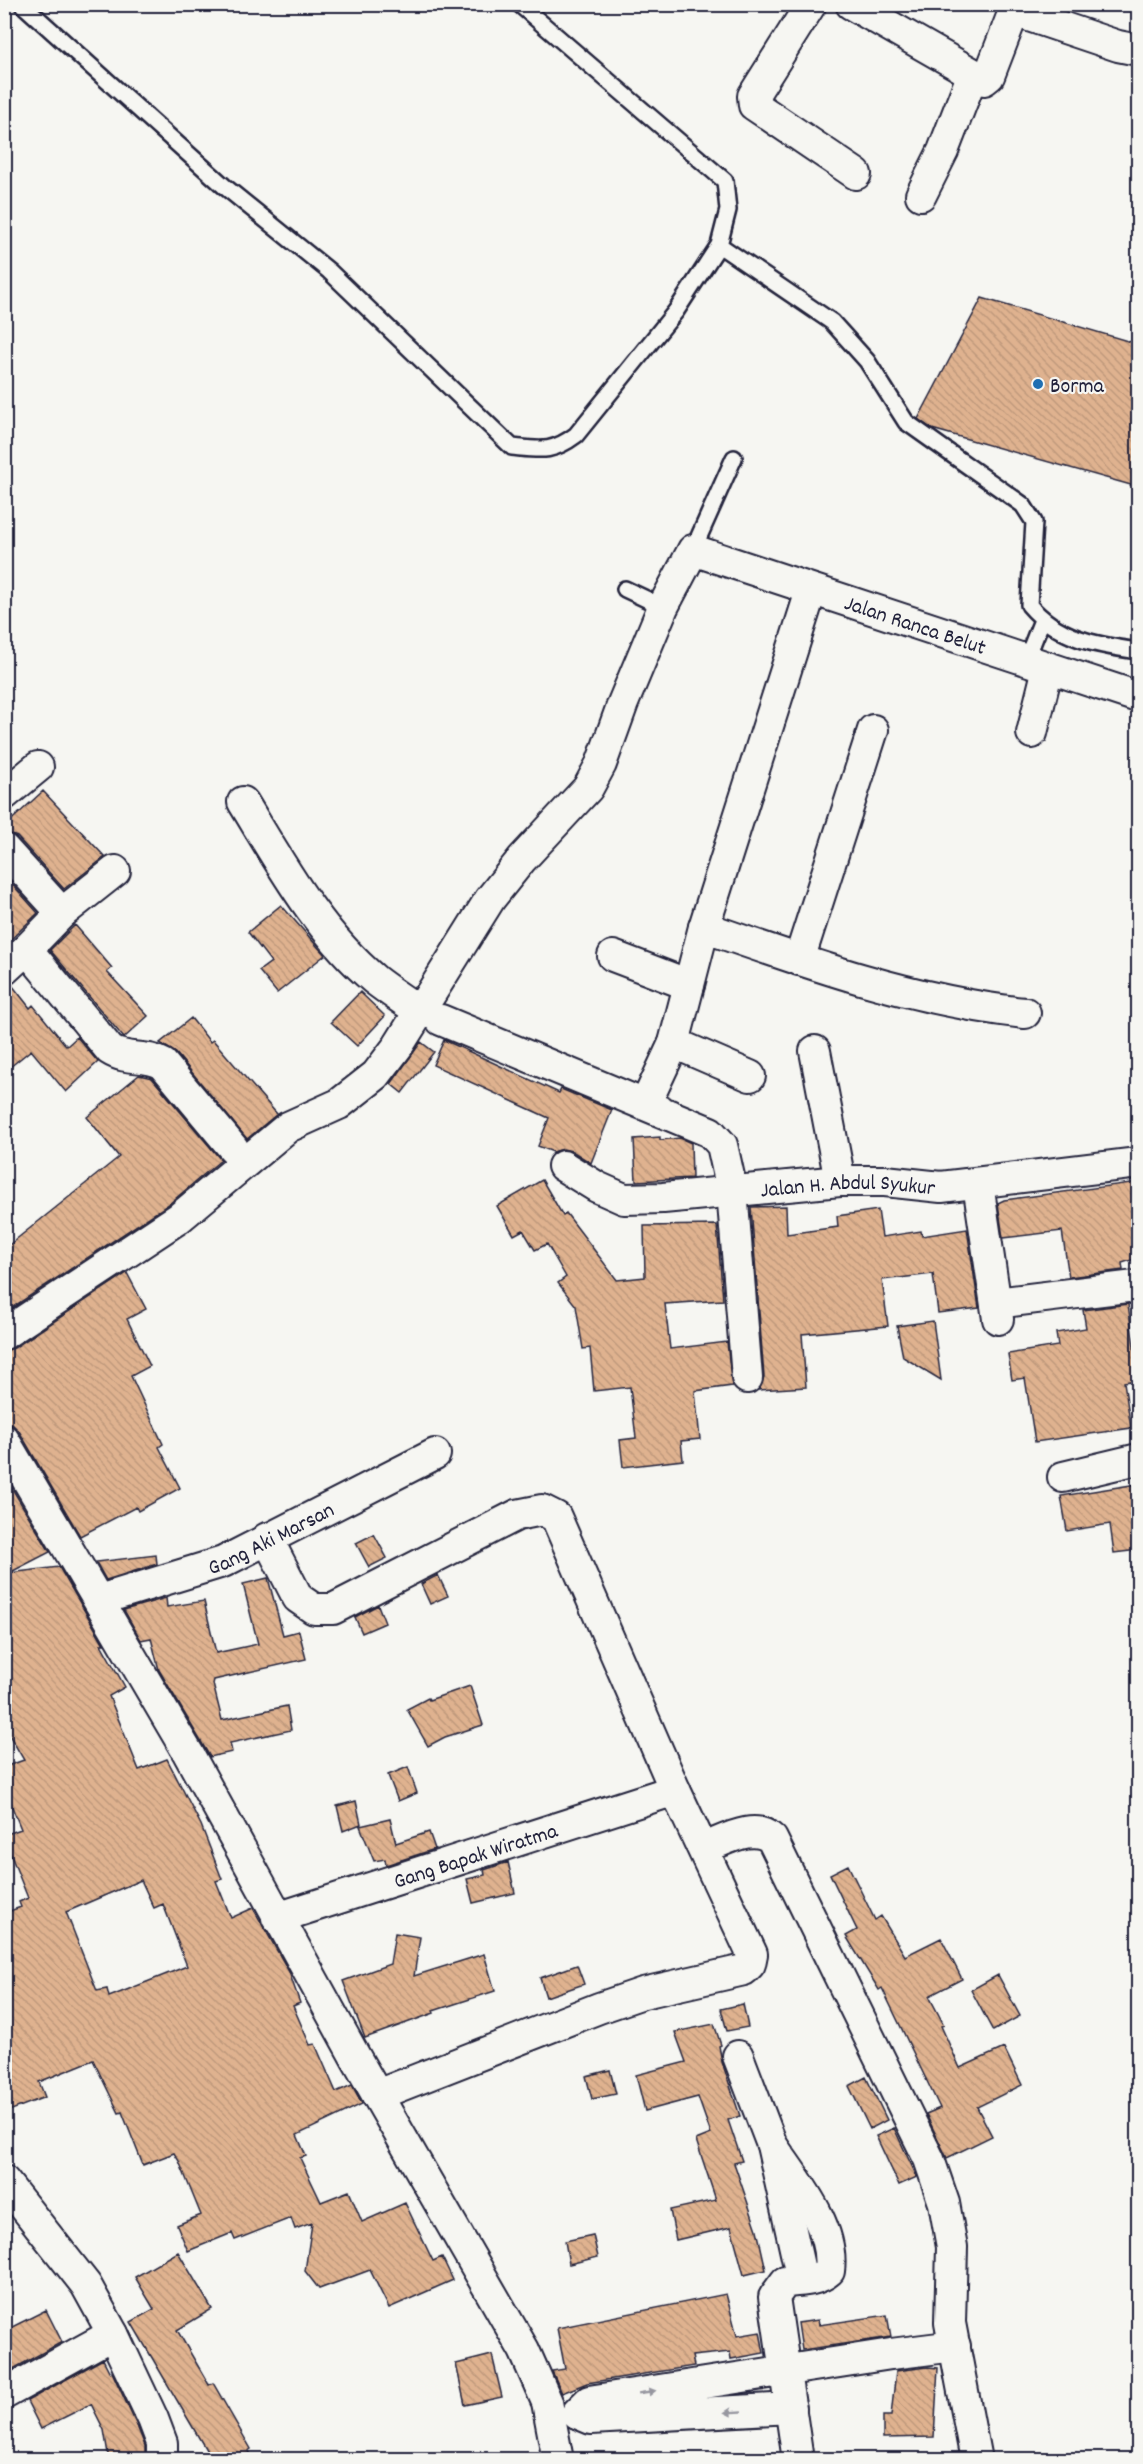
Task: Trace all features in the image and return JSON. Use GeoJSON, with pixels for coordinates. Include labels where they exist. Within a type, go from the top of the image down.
{"type":"FeatureCollection","features":[{"type":"Feature","properties":{"kind":"street"},"geometry":{"type":"LineString","coordinates":[[811,4],[753,96],[754,105],[856,174]]}},
{"type":"Feature","properties":{"kind":"street"},"geometry":{"type":"LineString","coordinates":[[851,4],[972,76],[984,80],[989,76],[1015,8],[1118,46],[1138,50]]}},
{"type":"Feature","properties":{"kind":"street"},"geometry":{"type":"LineString","coordinates":[[921,195],[944,151],[972,76]]}},
{"type":"Feature","properties":{"kind":"street"},"geometry":{"type":"LineString","coordinates":[[4,1334],[179,1218],[288,1127],[339,1104],[376,1075],[430,1016],[490,899],[522,859],[588,788],[601,764],[663,607],[693,550]]}},
{"type":"Feature","properties":{"kind":"street","name":"Jalan Ranca Belut"},"geometry":{"type":"LineString","coordinates":[[693,550],[811,591],[1039,659],[1138,698]]}},
{"type":"Feature","properties":{"kind":"street"},"geometry":{"type":"LineString","coordinates":[[646,1103],[674,1043],[704,927],[811,591]]}},
{"type":"Feature","properties":{"kind":"street"},"geometry":{"type":"LineString","coordinates":[[1032,733],[1039,659]]}},
{"type":"Feature","properties":{"kind":"street"},"geometry":{"type":"LineString","coordinates":[[799,960],[873,730]]}},
{"type":"Feature","properties":{"kind":"street"},"geometry":{"type":"LineString","coordinates":[[4,795],[38,767]]}},
{"type":"Feature","properties":{"kind":"street"},"geometry":{"type":"LineString","coordinates":[[243,802],[286,873],[331,934],[374,979],[430,1016],[710,1131],[722,1145],[732,1190],[747,1377]]}},
{"type":"Feature","properties":{"kind":"street"},"geometry":{"type":"LineString","coordinates":[[4,849],[62,913]]}},
{"type":"Feature","properties":{"kind":"street"},"geometry":{"type":"LineString","coordinates":[[4,970],[62,913],[115,871]]}},
{"type":"Feature","properties":{"kind":"street"},"geometry":{"type":"LineString","coordinates":[[704,927],[799,960],[918,996],[975,1008],[1025,1013]]}},
{"type":"Feature","properties":{"kind":"street"},"geometry":{"type":"LineString","coordinates":[[27,949],[110,1050],[120,1056],[151,1057],[163,1064],[233,1148]]}},
{"type":"Feature","properties":{"kind":"street"},"geometry":{"type":"LineString","coordinates":[[613,956],[689,985]]}},
{"type":"Feature","properties":{"kind":"street"},"geometry":{"type":"LineString","coordinates":[[674,1043],[750,1076]]}},
{"type":"Feature","properties":{"kind":"street"},"geometry":{"type":"LineString","coordinates":[[815,1051],[840,1181]]}},
{"type":"Feature","properties":{"kind":"street","name":"Jalan H. Abdul Syukur"},"geometry":{"type":"LineString","coordinates":[[563,1166],[597,1187],[624,1198],[663,1198],[840,1181],[885,1181],[941,1187],[1138,1163]]}},
{"type":"Feature","properties":{"kind":"street"},"geometry":{"type":"LineString","coordinates":[[978,1184],[997,1311],[1135,1286],[1138,1290]]}},
{"type":"Feature","properties":{"kind":"street"},"geometry":{"type":"LineString","coordinates":[[4,1440],[188,1753],[277,1918],[377,2095],[524,2350],[564,2414],[558,2460]]}},
{"type":"Feature","properties":{"kind":"street","name":"Gang Aki Marsan"},"geometry":{"type":"LineString","coordinates":[[99,1600],[223,1562],[435,1454]]}},
{"type":"Feature","properties":{"kind":"street"},"geometry":{"type":"LineString","coordinates":[[1063,1477],[1138,1459]]}},
{"type":"Feature","properties":{"kind":"street"},"geometry":{"type":"LineString","coordinates":[[267,1538],[298,1598],[314,1609],[333,1609],[517,1515],[542,1510],[556,1517],[675,1790],[752,1954],[750,1964],[744,1970],[643,1993],[377,2095]]}},
{"type":"Feature","properties":{"kind":"street","name":"Gang Bapak Wiratma"},"geometry":{"type":"LineString","coordinates":[[277,1918],[675,1790]]}},
{"type":"Feature","properties":{"kind":"street"},"geometry":{"type":"LineString","coordinates":[[704,1848],[755,1830],[764,1832],[777,1849],[929,2159],[944,2203],[952,2247],[950,2323],[976,2460]]}},
{"type":"Feature","properties":{"kind":"street"},"geometry":{"type":"LineString","coordinates":[[738,2056],[772,2145],[802,2280],[785,2282],[774,2297],[798,2460]]}},
{"type":"Feature","properties":{"kind":"street"},"geometry":{"type":"LineString","coordinates":[[4,2181],[86,2285],[113,2334],[153,2419],[162,2443],[162,2460]]}},
{"type":"Feature","properties":{"kind":"street"},"geometry":{"type":"LineString","coordinates":[[4,2394],[113,2334]]}},
{"type":"Feature","properties":{"kind":"street"},"geometry":{"type":"LineString","coordinates":[[564,2414],[589,2401],[955,2346]]}},
{"type":"Feature","properties":{"kind":"street"},"geometry":{"type":"LineString","coordinates":[[564,2414],[591,2420],[791,2408]]}},
{"type":"Feature","properties":{"kind":"lane"},"geometry":{"type":"LineString","coordinates":[[22,4],[224,186],[329,271],[512,447],[544,451],[560,447],[576,435],[676,311],[719,245],[728,210],[725,181],[519,4]]}},
{"type":"Feature","properties":{"kind":"lane"},"geometry":{"type":"LineString","coordinates":[[719,245],[832,322],[867,361],[906,422],[1023,505],[1034,522],[1029,605],[1041,620],[1061,634],[1112,648],[1138,651]]}},
{"type":"Feature","properties":{"kind":"lane"},"geometry":{"type":"LineString","coordinates":[[693,550],[734,459]]}},
{"type":"Feature","properties":{"kind":"lane"},"geometry":{"type":"LineString","coordinates":[[625,589],[663,607]]}},
{"type":"Feature","properties":{"kind":"lane"},"geometry":{"type":"LineString","coordinates":[[1039,659],[1041,620]]}},
{"type":"Feature","properties":{"kind":"building","name":"Borma"},"geometry":{"type":"Polygon","coordinates":[[[982,298],[1138,344],[1138,487],[932,429],[918,419],[982,298]]]}},
{"type":"Feature","properties":{"kind":"building"},"geometry":{"type":"Polygon","coordinates":[[[43,791],[105,857],[64,889],[17,837],[4,832],[4,827],[43,791]]]}},
{"type":"Feature","properties":{"kind":"building"},"geometry":{"type":"Polygon","coordinates":[[[4,875],[38,913],[4,946],[4,875]]]}},
{"type":"Feature","properties":{"kind":"building"},"geometry":{"type":"Polygon","coordinates":[[[281,905],[325,955],[277,993],[259,971],[271,962],[248,932],[281,905]]]}},
{"type":"Feature","properties":{"kind":"building"},"geometry":{"type":"Polygon","coordinates":[[[75,925],[112,968],[107,972],[148,1016],[124,1038],[50,950],[75,925]]]}},
{"type":"Feature","properties":{"kind":"building"},"geometry":{"type":"Polygon","coordinates":[[[12,985],[30,1008],[33,1005],[67,1046],[77,1037],[98,1062],[66,1092],[31,1050],[4,1072],[4,987],[12,985]]]}},
{"type":"Feature","properties":{"kind":"building"},"geometry":{"type":"Polygon","coordinates":[[[360,992],[385,1016],[357,1046],[331,1022],[360,992]]]}},
{"type":"Feature","properties":{"kind":"building"},"geometry":{"type":"Polygon","coordinates":[[[191,1018],[210,1042],[213,1040],[277,1114],[247,1139],[176,1053],[160,1043],[191,1018]]]}},
{"type":"Feature","properties":{"kind":"building"},"geometry":{"type":"Polygon","coordinates":[[[444,1040],[559,1093],[561,1089],[612,1110],[591,1163],[572,1151],[563,1149],[553,1152],[538,1146],[549,1118],[433,1065],[444,1040]]]}},
{"type":"Feature","properties":{"kind":"building"},"geometry":{"type":"Polygon","coordinates":[[[421,1042],[434,1052],[402,1093],[391,1084],[421,1042]]]}},
{"type":"Feature","properties":{"kind":"building"},"geometry":{"type":"Polygon","coordinates":[[[139,1075],[152,1078],[221,1160],[169,1204],[4,1313],[4,1249],[119,1157],[87,1117],[139,1075]]]}},
{"type":"Feature","properties":{"kind":"building"},"geometry":{"type":"Polygon","coordinates":[[[660,1137],[660,1140],[680,1138],[691,1143],[692,1178],[636,1181],[634,1139],[660,1137]]]}},
{"type":"Feature","properties":{"kind":"building"},"geometry":{"type":"Polygon","coordinates":[[[542,1180],[563,1216],[566,1213],[617,1280],[645,1277],[644,1226],[717,1225],[723,1300],[665,1304],[670,1349],[727,1342],[732,1386],[695,1391],[700,1439],[681,1441],[683,1460],[623,1467],[620,1440],[636,1438],[630,1387],[594,1391],[590,1348],[583,1349],[576,1306],[558,1283],[566,1277],[547,1244],[535,1250],[523,1230],[514,1235],[497,1206],[542,1180]]]}},
{"type":"Feature","properties":{"kind":"building"},"geometry":{"type":"Polygon","coordinates":[[[1138,1182],[1138,1258],[1122,1263],[1123,1270],[1069,1277],[1062,1231],[1003,1238],[998,1203],[1004,1200],[1138,1182]]]}},
{"type":"Feature","properties":{"kind":"building"},"geometry":{"type":"Polygon","coordinates":[[[786,1206],[787,1234],[838,1227],[837,1216],[878,1210],[882,1237],[921,1231],[922,1236],[967,1229],[979,1308],[938,1313],[933,1274],[882,1280],[888,1326],[802,1334],[806,1387],[759,1390],[764,1377],[751,1207],[786,1206]]]}},
{"type":"Feature","properties":{"kind":"building"},"geometry":{"type":"Polygon","coordinates":[[[127,1273],[146,1309],[127,1319],[150,1366],[131,1376],[163,1444],[159,1447],[180,1488],[138,1511],[136,1507],[80,1536],[19,1431],[13,1425],[4,1423],[4,1351],[14,1348],[127,1273]]]}},
{"type":"Feature","properties":{"kind":"building"},"geometry":{"type":"Polygon","coordinates":[[[1128,1304],[1138,1375],[1138,1380],[1124,1382],[1131,1428],[1035,1442],[1025,1378],[1012,1380],[1008,1354],[1058,1346],[1056,1333],[1086,1328],[1083,1310],[1128,1304]]]}},
{"type":"Feature","properties":{"kind":"building"},"geometry":{"type":"Polygon","coordinates":[[[933,1321],[941,1380],[903,1357],[897,1326],[933,1321]]]}},
{"type":"Feature","properties":{"kind":"building"},"geometry":{"type":"Polygon","coordinates":[[[4,1475],[50,1552],[9,1573],[59,1567],[104,1644],[101,1644],[125,1687],[109,1696],[139,1770],[167,1759],[201,1825],[222,1879],[216,1881],[231,1918],[253,1908],[289,1972],[300,2003],[293,2006],[310,2045],[315,2044],[336,2092],[352,2085],[362,2104],[297,2135],[306,2156],[300,2158],[321,2202],[349,2191],[362,2222],[405,2203],[433,2261],[442,2257],[453,2280],[389,2308],[370,2270],[319,2289],[305,2271],[312,2223],[295,2229],[291,2218],[235,2240],[232,2233],[188,2251],[177,2225],[201,2215],[179,2161],[174,2153],[143,2165],[122,2112],[119,2113],[93,2060],[39,2082],[45,2097],[4,2113],[4,1913],[21,1907],[19,1902],[28,1898],[4,1838],[4,1835],[21,1829],[4,1787],[4,1767],[24,1760],[4,1726],[4,1475]],[[141,1880],[66,1912],[97,1991],[107,1989],[109,1997],[187,1966],[163,1904],[154,1908],[141,1880]]]}},
{"type":"Feature","properties":{"kind":"building"},"geometry":{"type":"Polygon","coordinates":[[[1138,1484],[1138,1550],[1114,1553],[1110,1524],[1067,1531],[1061,1496],[1138,1484]]]}},
{"type":"Feature","properties":{"kind":"building"},"geometry":{"type":"Polygon","coordinates":[[[374,1534],[387,1558],[369,1567],[356,1543],[374,1534]]]}},
{"type":"Feature","properties":{"kind":"building"},"geometry":{"type":"Polygon","coordinates":[[[156,1555],[157,1564],[106,1580],[96,1562],[156,1555]]]}},
{"type":"Feature","properties":{"kind":"building"},"geometry":{"type":"Polygon","coordinates":[[[438,1575],[448,1596],[430,1604],[421,1584],[438,1575]]]}},
{"type":"Feature","properties":{"kind":"building"},"geometry":{"type":"Polygon","coordinates":[[[268,1578],[283,1635],[299,1631],[306,1659],[214,1680],[213,1684],[222,1720],[287,1706],[291,1730],[230,1743],[232,1752],[210,1757],[159,1670],[151,1638],[141,1640],[124,1610],[166,1598],[167,1607],[204,1601],[216,1653],[258,1644],[243,1584],[268,1578]]]}},
{"type":"Feature","properties":{"kind":"building"},"geometry":{"type":"Polygon","coordinates":[[[378,1605],[385,1623],[362,1633],[355,1617],[378,1605]]]}},
{"type":"Feature","properties":{"kind":"building"},"geometry":{"type":"Polygon","coordinates":[[[470,1686],[483,1725],[445,1737],[428,1746],[407,1709],[428,1698],[429,1700],[470,1686]]]}},
{"type":"Feature","properties":{"kind":"building"},"geometry":{"type":"Polygon","coordinates":[[[408,1767],[417,1793],[398,1801],[388,1775],[408,1767]]]}},
{"type":"Feature","properties":{"kind":"building"},"geometry":{"type":"Polygon","coordinates":[[[356,1801],[361,1824],[343,1831],[337,1806],[356,1801]]]}},
{"type":"Feature","properties":{"kind":"building"},"geometry":{"type":"Polygon","coordinates":[[[390,1819],[396,1843],[429,1832],[435,1849],[386,1865],[385,1859],[374,1861],[360,1826],[390,1819]]]}},
{"type":"Feature","properties":{"kind":"building"},"geometry":{"type":"Polygon","coordinates":[[[508,1862],[515,1893],[473,1903],[467,1879],[485,1875],[484,1870],[508,1862]]]}},
{"type":"Feature","properties":{"kind":"building"},"geometry":{"type":"Polygon","coordinates":[[[848,1865],[875,1920],[881,1916],[905,1956],[941,1938],[962,1979],[929,1996],[944,2025],[941,2026],[960,2068],[1004,2048],[1022,2085],[977,2107],[992,2136],[947,2158],[926,2114],[940,2108],[882,1988],[879,1990],[846,1936],[857,1930],[830,1874],[848,1865]]]}},
{"type":"Feature","properties":{"kind":"building"},"geometry":{"type":"Polygon","coordinates":[[[395,1933],[420,1937],[414,1976],[484,1954],[495,1991],[433,2011],[434,2013],[365,2038],[343,1981],[390,1964],[395,1933]]]}},
{"type":"Feature","properties":{"kind":"building"},"geometry":{"type":"Polygon","coordinates":[[[577,1965],[584,1984],[546,1997],[540,1978],[577,1965]]]}},
{"type":"Feature","properties":{"kind":"building"},"geometry":{"type":"Polygon","coordinates":[[[998,1975],[1020,2016],[993,2031],[971,1990],[998,1975]]]}},
{"type":"Feature","properties":{"kind":"building"},"geometry":{"type":"Polygon","coordinates":[[[743,2004],[748,2027],[727,2031],[721,2009],[743,2004]]]}},
{"type":"Feature","properties":{"kind":"building"},"geometry":{"type":"Polygon","coordinates":[[[714,2024],[721,2045],[719,2046],[722,2062],[740,2116],[728,2120],[742,2161],[734,2163],[757,2230],[766,2270],[744,2275],[731,2227],[676,2240],[670,2210],[716,2200],[696,2140],[711,2134],[698,2097],[645,2111],[636,2075],[686,2062],[675,2032],[714,2024]]]}},
{"type":"Feature","properties":{"kind":"building"},"geometry":{"type":"Polygon","coordinates":[[[610,2070],[616,2094],[592,2099],[586,2076],[610,2070]]]}},
{"type":"Feature","properties":{"kind":"building"},"geometry":{"type":"Polygon","coordinates":[[[866,2077],[887,2120],[870,2129],[849,2086],[866,2077]]]}},
{"type":"Feature","properties":{"kind":"building"},"geometry":{"type":"Polygon","coordinates":[[[894,2128],[917,2177],[899,2185],[876,2136],[894,2128]]]}},
{"type":"Feature","properties":{"kind":"building"},"geometry":{"type":"Polygon","coordinates":[[[593,2235],[598,2257],[569,2264],[565,2241],[593,2235]]]}},
{"type":"Feature","properties":{"kind":"building"},"geometry":{"type":"Polygon","coordinates":[[[178,2252],[212,2309],[177,2330],[209,2385],[213,2383],[251,2449],[248,2451],[253,2460],[212,2460],[131,2322],[154,2309],[135,2277],[178,2252]]]}},
{"type":"Feature","properties":{"kind":"building"},"geometry":{"type":"Polygon","coordinates":[[[726,2294],[737,2336],[760,2332],[764,2353],[731,2359],[730,2352],[692,2356],[694,2366],[587,2383],[562,2393],[552,2371],[565,2369],[557,2328],[726,2294]]]}},
{"type":"Feature","properties":{"kind":"building"},"geometry":{"type":"Polygon","coordinates":[[[46,2310],[62,2342],[4,2374],[4,2331],[46,2310]]]}},
{"type":"Feature","properties":{"kind":"building"},"geometry":{"type":"Polygon","coordinates":[[[887,2315],[891,2337],[802,2350],[798,2323],[818,2320],[819,2325],[887,2315]]]}},
{"type":"Feature","properties":{"kind":"building"},"geometry":{"type":"Polygon","coordinates":[[[492,2355],[502,2397],[465,2405],[456,2364],[492,2355]]]}},
{"type":"Feature","properties":{"kind":"building"},"geometry":{"type":"Polygon","coordinates":[[[103,2359],[110,2373],[112,2372],[137,2426],[145,2446],[145,2460],[109,2460],[104,2430],[91,2404],[41,2429],[27,2401],[103,2359]]]}},
{"type":"Feature","properties":{"kind":"building"},"geometry":{"type":"Polygon","coordinates":[[[938,2368],[934,2437],[883,2438],[883,2416],[891,2416],[896,2371],[938,2368]]]}},
{"type":"Feature","properties":{"kind":"place","name":"Borma"},"geometry":{"type":"Point","coordinates":[1038,384]}}]}
